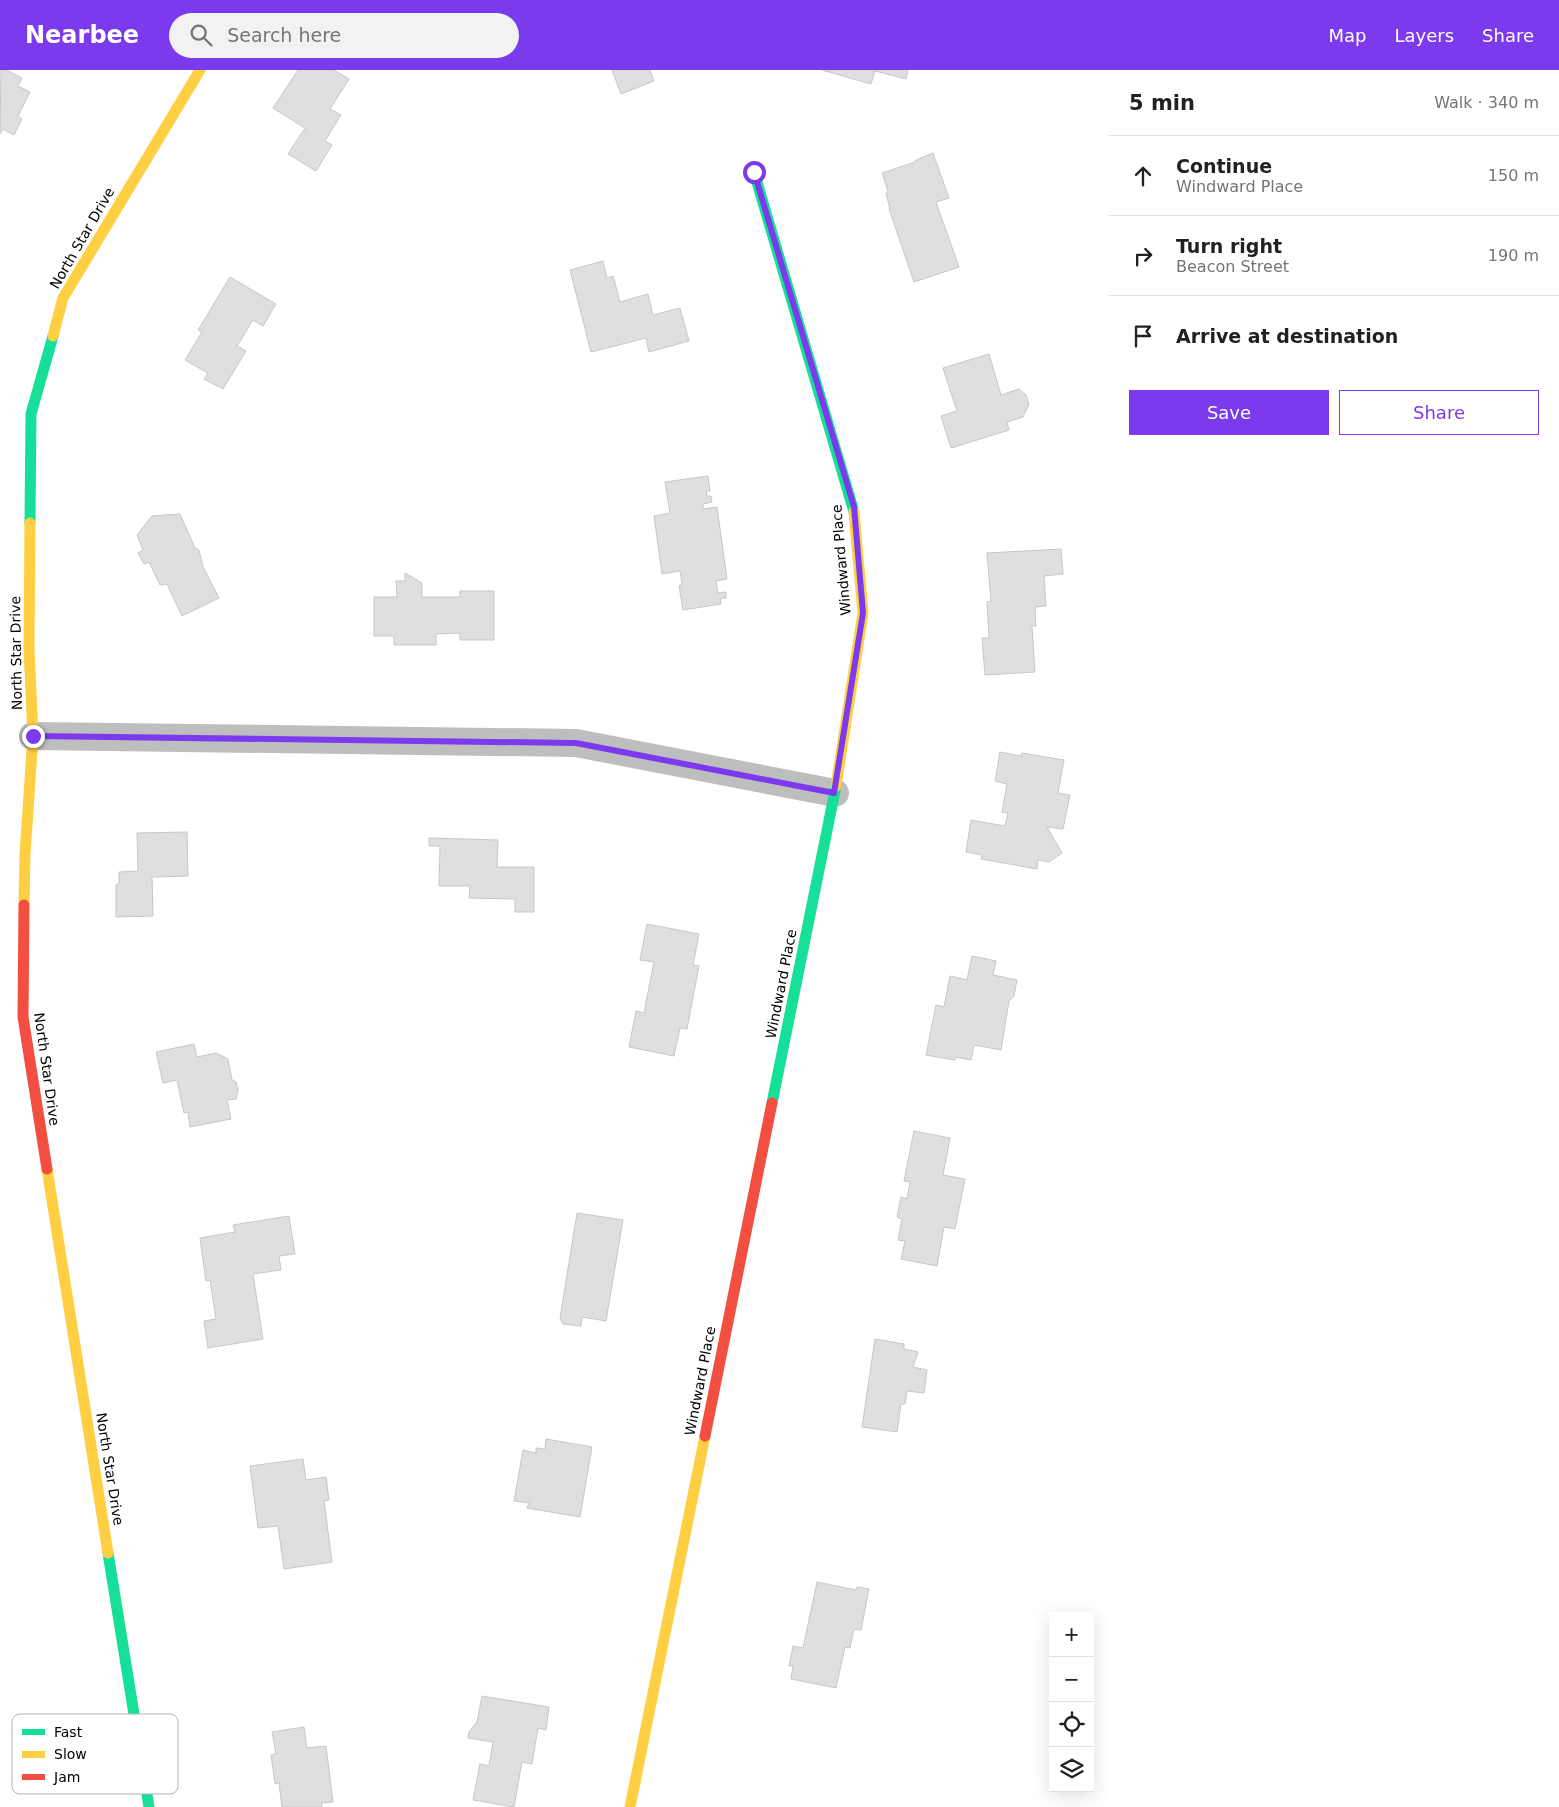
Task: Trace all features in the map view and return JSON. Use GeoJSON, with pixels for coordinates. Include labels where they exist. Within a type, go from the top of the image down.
{"type":"FeatureCollection","features":[{"type":"Feature","properties":{"kind":"street","name":"North Star Drive"},"geometry":{"type":"LineString","coordinates":[[134,1714],[23,1017],[25,854],[33,736],[30,648],[31,414],[64,298],[200,70]]}},
{"type":"Feature","properties":{"kind":"street","name":"Windward Place"},"geometry":{"type":"LineString","coordinates":[[630,1807],[834,793],[863,613],[854,507],[754,172]]}},
{"type":"Feature","properties":{"kind":"street"},"geometry":{"type":"LineString","coordinates":[[33,736],[576,743],[834,793]]}},
{"type":"Feature","properties":{"kind":"street","name":"North Star Drive"},"geometry":{"type":"LineString","coordinates":[[147,1794],[149,1807]]}},
{"type":"Feature","properties":{"kind":"building"},"geometry":{"type":"Polygon","coordinates":[[[1,70],[6,70],[22,78],[18,86],[30,92],[18,116],[22,119],[14,135],[3,129],[0,134],[1,70]]]}},
{"type":"Feature","properties":{"kind":"building"},"geometry":{"type":"Polygon","coordinates":[[[298,70],[334,70],[349,79],[330,109],[341,115],[325,141],[332,145],[316,171],[288,154],[305,128],[273,108],[298,70]]]}},
{"type":"Feature","properties":{"kind":"building"},"geometry":{"type":"Polygon","coordinates":[[[612,70],[650,70],[654,81],[621,94],[612,70]]]}},
{"type":"Feature","properties":{"kind":"building"},"geometry":{"type":"Polygon","coordinates":[[[822,70],[908,70],[906,79],[875,71],[871,84],[822,70]]]}},
{"type":"Feature","properties":{"kind":"building"},"geometry":{"type":"Polygon","coordinates":[[[933,153],[949,198],[936,202],[959,267],[914,282],[889,209],[886,194],[888,191],[882,173],[915,162],[933,153]]]}},
{"type":"Feature","properties":{"kind":"building"},"geometry":{"type":"Polygon","coordinates":[[[603,261],[607,278],[613,276],[620,302],[648,294],[653,315],[680,308],[689,341],[649,352],[646,338],[591,352],[570,270],[603,261]]]}},
{"type":"Feature","properties":{"kind":"building"},"geometry":{"type":"Polygon","coordinates":[[[230,277],[276,304],[263,326],[253,320],[237,346],[246,351],[223,389],[204,379],[208,373],[185,360],[202,332],[198,330],[230,277]]]}},
{"type":"Feature","properties":{"kind":"building"},"geometry":{"type":"Polygon","coordinates":[[[989,354],[1001,395],[1019,389],[1026,395],[1029,404],[1023,417],[1007,422],[1009,430],[951,448],[941,416],[957,411],[943,368],[989,354]]]}},
{"type":"Feature","properties":{"kind":"building"},"geometry":{"type":"Polygon","coordinates":[[[708,476],[710,491],[706,491],[707,496],[711,496],[712,502],[703,504],[703,509],[717,507],[727,579],[716,581],[718,593],[726,592],[726,598],[720,599],[721,604],[683,610],[679,586],[682,584],[680,571],[662,574],[654,516],[670,513],[665,482],[708,476]]]}},
{"type":"Feature","properties":{"kind":"building"},"geometry":{"type":"Polygon","coordinates":[[[180,514],[195,548],[199,550],[203,567],[219,598],[182,616],[167,584],[160,585],[149,562],[144,564],[138,553],[143,550],[137,535],[152,516],[180,514]]]}},
{"type":"Feature","properties":{"kind":"building"},"geometry":{"type":"Polygon","coordinates":[[[1061,549],[1063,574],[1044,576],[1046,606],[1035,607],[1036,626],[1032,626],[1035,672],[985,675],[982,638],[989,638],[987,602],[991,601],[987,553],[1061,549]]]}},
{"type":"Feature","properties":{"kind":"building"},"geometry":{"type":"Polygon","coordinates":[[[405,573],[422,583],[422,597],[460,597],[460,591],[494,591],[494,640],[460,640],[460,633],[436,634],[436,645],[394,645],[394,636],[374,636],[374,597],[397,597],[396,581],[405,581],[405,573]]]}},
{"type":"Feature","properties":{"kind":"building"},"geometry":{"type":"Polygon","coordinates":[[[1000,752],[1021,756],[1022,753],[1064,760],[1058,793],[1070,795],[1063,829],[1047,827],[1062,853],[1049,862],[1038,860],[1037,869],[981,859],[982,855],[966,852],[971,820],[1005,826],[1008,813],[1002,812],[1007,784],[995,781],[1000,752]]]}},
{"type":"Feature","properties":{"kind":"building"},"geometry":{"type":"Polygon","coordinates":[[[187,832],[188,876],[152,877],[153,916],[116,917],[116,885],[119,883],[119,872],[138,871],[137,833],[187,832]]]}},
{"type":"Feature","properties":{"kind":"building"},"geometry":{"type":"Polygon","coordinates":[[[429,838],[498,840],[497,867],[534,867],[534,912],[515,912],[515,899],[469,898],[470,886],[439,886],[440,846],[429,846],[429,838]]]}},
{"type":"Feature","properties":{"kind":"building"},"geometry":{"type":"Polygon","coordinates":[[[647,924],[699,934],[693,965],[699,966],[687,1029],[680,1028],[674,1056],[629,1047],[636,1011],[644,1013],[654,962],[640,960],[647,924]]]}},
{"type":"Feature","properties":{"kind":"building"},"geometry":{"type":"Polygon","coordinates":[[[972,956],[996,961],[993,975],[1017,980],[1014,996],[1009,1001],[1001,1050],[974,1045],[971,1060],[955,1057],[955,1060],[926,1055],[936,1005],[944,1007],[950,976],[967,980],[972,956]]]}},
{"type":"Feature","properties":{"kind":"building"},"geometry":{"type":"Polygon","coordinates":[[[194,1044],[197,1057],[216,1053],[228,1059],[232,1080],[236,1082],[238,1090],[236,1099],[227,1100],[231,1119],[190,1127],[188,1112],[184,1113],[177,1080],[163,1083],[156,1052],[194,1044]]]}},
{"type":"Feature","properties":{"kind":"building"},"geometry":{"type":"Polygon","coordinates":[[[914,1131],[950,1138],[943,1175],[965,1179],[955,1229],[944,1227],[937,1266],[901,1259],[905,1241],[898,1240],[902,1219],[897,1217],[901,1197],[907,1199],[910,1182],[904,1181],[914,1131]]]}},
{"type":"Feature","properties":{"kind":"building"},"geometry":{"type":"Polygon","coordinates":[[[577,1213],[623,1220],[606,1321],[582,1317],[581,1326],[563,1324],[560,1318],[577,1213]]]}},
{"type":"Feature","properties":{"kind":"building"},"geometry":{"type":"Polygon","coordinates":[[[289,1216],[295,1254],[279,1256],[281,1270],[253,1274],[263,1339],[208,1348],[204,1321],[216,1319],[210,1280],[206,1281],[200,1238],[235,1232],[233,1225],[289,1216]]]}},
{"type":"Feature","properties":{"kind":"building"},"geometry":{"type":"Polygon","coordinates":[[[875,1339],[904,1344],[904,1349],[918,1352],[913,1367],[927,1370],[924,1393],[907,1391],[905,1404],[901,1404],[897,1432],[862,1427],[875,1339]]]}},
{"type":"Feature","properties":{"kind":"building"},"geometry":{"type":"Polygon","coordinates":[[[546,1439],[592,1447],[580,1517],[527,1508],[529,1503],[514,1501],[523,1450],[536,1453],[536,1448],[545,1449],[546,1439]]]}},
{"type":"Feature","properties":{"kind":"building"},"geometry":{"type":"Polygon","coordinates":[[[303,1459],[306,1480],[326,1477],[329,1500],[324,1501],[332,1562],[284,1569],[278,1526],[258,1528],[250,1466],[303,1459]]]}},
{"type":"Feature","properties":{"kind":"building"},"geometry":{"type":"Polygon","coordinates":[[[817,1582],[856,1590],[857,1587],[869,1589],[861,1630],[854,1629],[850,1648],[845,1647],[836,1688],[791,1679],[793,1666],[789,1666],[793,1646],[803,1648],[817,1582]]]}},
{"type":"Feature","properties":{"kind":"building"},"geometry":{"type":"Polygon","coordinates":[[[482,1696],[549,1707],[546,1730],[538,1728],[532,1764],[522,1762],[514,1807],[473,1800],[480,1764],[489,1766],[493,1742],[468,1738],[469,1732],[477,1722],[482,1696]]]}},
{"type":"Feature","properties":{"kind":"building"},"geometry":{"type":"Polygon","coordinates":[[[304,1727],[307,1748],[326,1746],[333,1802],[321,1803],[322,1807],[282,1807],[279,1783],[275,1784],[271,1755],[276,1754],[272,1732],[304,1727]]]}},
{"type":"Feature","properties":{"kind":"traffic: fast"},"geometry":{"type":"LineString","coordinates":[[754,172],[854,512]]}},
{"type":"Feature","properties":{"kind":"traffic: fast"},"geometry":{"type":"LineString","coordinates":[[30,523],[31,414],[53,336]]}},
{"type":"Feature","properties":{"kind":"traffic: fast"},"geometry":{"type":"LineString","coordinates":[[772,1103],[836,786]]}},
{"type":"Feature","properties":{"kind":"traffic: fast"},"geometry":{"type":"LineString","coordinates":[[108,1553],[134,1714]]}},
{"type":"Feature","properties":{"kind":"traffic: fast"},"geometry":{"type":"LineString","coordinates":[[147,1794],[149,1807]]}},
{"type":"Feature","properties":{"kind":"traffic: slow"},"geometry":{"type":"LineString","coordinates":[[53,336],[63,298],[200,70]]}},
{"type":"Feature","properties":{"kind":"traffic: slow"},"geometry":{"type":"LineString","coordinates":[[836,786],[863,613],[854,512]]}},
{"type":"Feature","properties":{"kind":"traffic: slow"},"geometry":{"type":"LineString","coordinates":[[24,905],[25,854],[33,736],[29,648],[30,523]]}},
{"type":"Feature","properties":{"kind":"traffic: slow"},"geometry":{"type":"LineString","coordinates":[[47,1169],[108,1553]]}},
{"type":"Feature","properties":{"kind":"traffic: slow"},"geometry":{"type":"LineString","coordinates":[[630,1807],[705,1436]]}},
{"type":"Feature","properties":{"kind":"traffic: jam"},"geometry":{"type":"LineString","coordinates":[[24,905],[23,1017],[47,1169]]}},
{"type":"Feature","properties":{"kind":"traffic: jam"},"geometry":{"type":"LineString","coordinates":[[705,1436],[772,1103]]}},
{"type":"Feature","properties":{"kind":"route"},"geometry":{"type":"LineString","coordinates":[[33,736],[576,743],[834,793],[863,613],[854,507],[754,172]]}}]}
